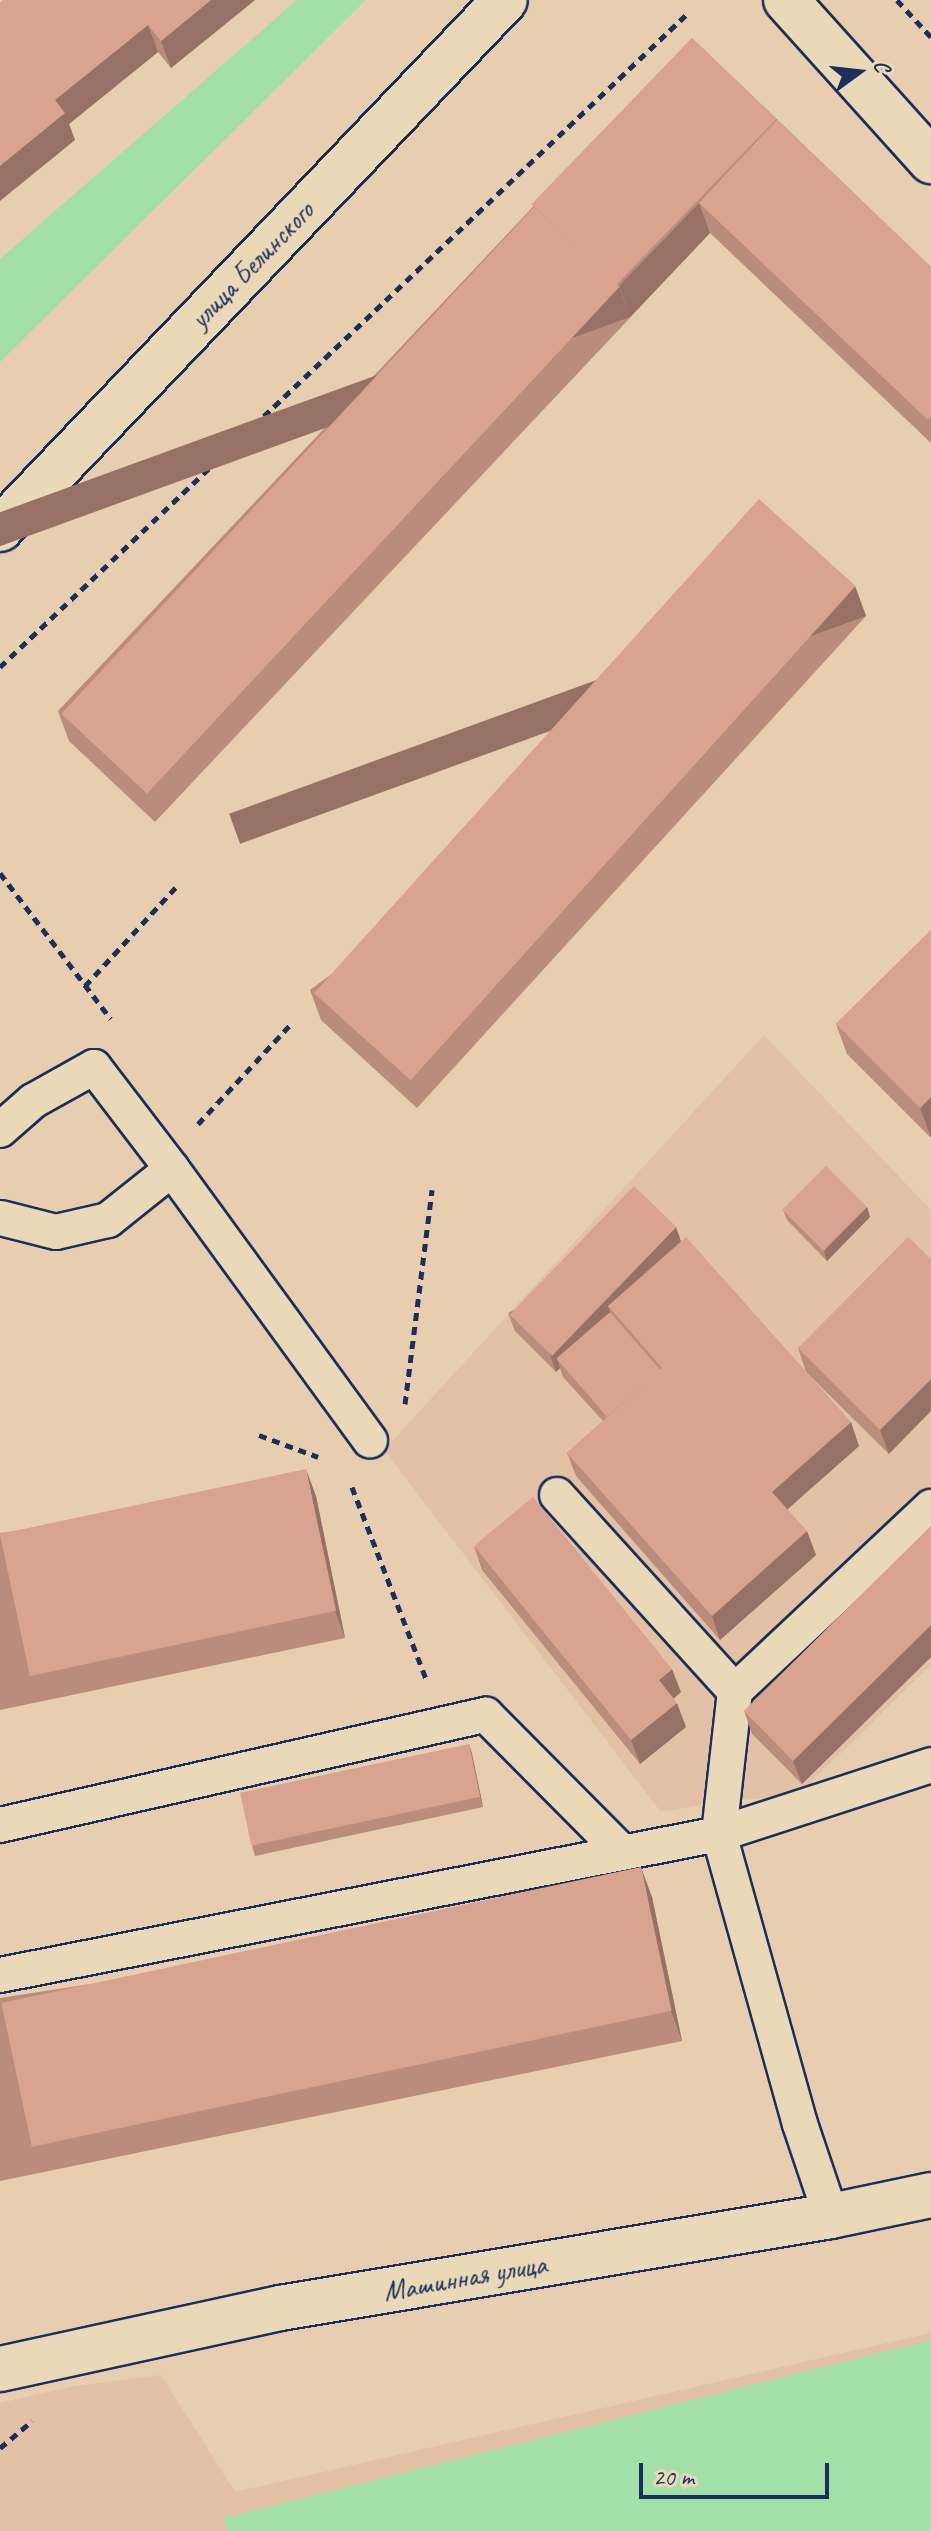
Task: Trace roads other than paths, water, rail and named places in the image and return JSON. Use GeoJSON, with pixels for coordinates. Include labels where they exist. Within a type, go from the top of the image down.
{"type":"FeatureCollection","features":[{"type":"Feature","properties":{"kind":"street","name":"улица Белинского"},"geometry":{"type":"LineString","coordinates":[[0,529],[505,0]]}},
{"type":"Feature","properties":{"kind":"street"},"geometry":{"type":"LineString","coordinates":[[786,0],[931,161]]}},
{"type":"Feature","properties":{"kind":"street","name":"Машинная улица"},"geometry":{"type":"LineString","coordinates":[[0,2369],[280,2308],[831,2216],[931,2195]]}},
{"type":"Feature","properties":{"kind":"lane"},"geometry":{"type":"LineString","coordinates":[[0,1130],[33,1101],[94,1067],[370,1441]]}},
{"type":"Feature","properties":{"kind":"lane"},"geometry":{"type":"LineString","coordinates":[[0,1216],[56,1232],[108,1220],[172,1169]]}},
{"type":"Feature","properties":{"kind":"lane"},"geometry":{"type":"LineString","coordinates":[[557,1495],[735,1691]]}},
{"type":"Feature","properties":{"kind":"lane"},"geometry":{"type":"LineString","coordinates":[[831,2216],[800,2124],[719,1834],[735,1691],[931,1507]]}},
{"type":"Feature","properties":{"kind":"lane"},"geometry":{"type":"LineString","coordinates":[[0,1825],[486,1715],[623,1853]]}},
{"type":"Feature","properties":{"kind":"lane"},"geometry":{"type":"LineString","coordinates":[[0,1975],[719,1834],[931,1765]]}}]}
